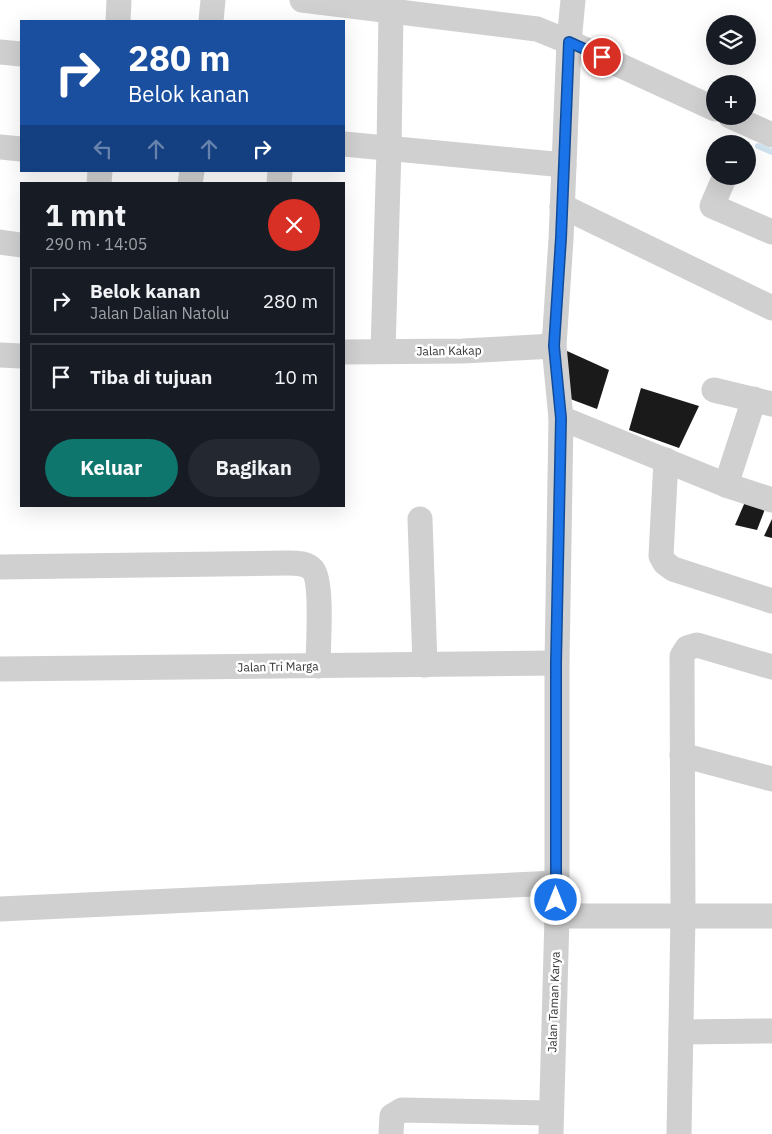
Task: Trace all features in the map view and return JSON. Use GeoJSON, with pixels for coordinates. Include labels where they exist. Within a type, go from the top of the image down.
{"type":"FeatureCollection","features":[{"type":"Feature","properties":{"kind":"street"},"geometry":{"type":"LineString","coordinates":[[118,20],[119,0]]}},
{"type":"Feature","properties":{"kind":"street"},"geometry":{"type":"LineString","coordinates":[[210,20],[213,0]]}},
{"type":"Feature","properties":{"kind":"street","name":"Jalan Taman Karya"},"geometry":{"type":"LineString","coordinates":[[551,1123],[557,916],[556,663],[561,418],[554,346],[569,42],[573,0]]}},
{"type":"Feature","properties":{"kind":"street"},"geometry":{"type":"LineString","coordinates":[[306,7],[391,11],[538,29],[706,105]]}},
{"type":"Feature","properties":{"kind":"street"},"geometry":{"type":"LineString","coordinates":[[383,352],[391,11]]}},
{"type":"Feature","properties":{"kind":"street"},"geometry":{"type":"LineString","coordinates":[[0,52],[20,54]]}},
{"type":"Feature","properties":{"kind":"street"},"geometry":{"type":"LineString","coordinates":[[739,128],[772,136]]}},
{"type":"Feature","properties":{"kind":"street"},"geometry":{"type":"LineString","coordinates":[[345,144],[564,165]]}},
{"type":"Feature","properties":{"kind":"street"},"geometry":{"type":"LineString","coordinates":[[0,147],[20,149]]}},
{"type":"Feature","properties":{"kind":"street"},"geometry":{"type":"LineString","coordinates":[[721,185],[712,206],[772,232]]}},
{"type":"Feature","properties":{"kind":"street"},"geometry":{"type":"LineString","coordinates":[[562,206],[772,308]]}},
{"type":"Feature","properties":{"kind":"street"},"geometry":{"type":"LineString","coordinates":[[0,242],[20,245]]}},
{"type":"Feature","properties":{"kind":"street","name":"Jalan Kakap"},"geometry":{"type":"LineString","coordinates":[[345,352],[463,351],[554,346]]}},
{"type":"Feature","properties":{"kind":"street"},"geometry":{"type":"LineString","coordinates":[[0,355],[20,356]]}},
{"type":"Feature","properties":{"kind":"street"},"geometry":{"type":"LineString","coordinates":[[714,390],[763,401],[726,485]]}},
{"type":"Feature","properties":{"kind":"street"},"geometry":{"type":"LineString","coordinates":[[561,418],[726,485],[772,500]]}},
{"type":"Feature","properties":{"kind":"street"},"geometry":{"type":"LineString","coordinates":[[666,460],[661,556],[665,564],[673,569],[772,601]]}},
{"type":"Feature","properties":{"kind":"street"},"geometry":{"type":"LineString","coordinates":[[420,519],[425,665]]}},
{"type":"Feature","properties":{"kind":"street"},"geometry":{"type":"LineString","coordinates":[[0,567],[288,562],[306,565],[315,573],[319,592],[318,666]]}},
{"type":"Feature","properties":{"kind":"street"},"geometry":{"type":"LineString","coordinates":[[679,1134],[683,916],[682,656],[687,648],[697,645],[772,667]]}},
{"type":"Feature","properties":{"kind":"street","name":"Jalan Tri Marga"},"geometry":{"type":"LineString","coordinates":[[0,670],[556,663]]}},
{"type":"Feature","properties":{"kind":"street"},"geometry":{"type":"LineString","coordinates":[[682,755],[772,779]]}},
{"type":"Feature","properties":{"kind":"street"},"geometry":{"type":"LineString","coordinates":[[0,909],[556,883]]}},
{"type":"Feature","properties":{"kind":"street"},"geometry":{"type":"LineString","coordinates":[[557,916],[772,916]]}},
{"type":"Feature","properties":{"kind":"street"},"geometry":{"type":"LineString","coordinates":[[681,1032],[772,1031]]}},
{"type":"Feature","properties":{"kind":"street"},"geometry":{"type":"LineString","coordinates":[[390,1134],[392,1116],[402,1110],[551,1123]]}},
{"type":"Feature","properties":{"kind":"building"},"geometry":{"type":"Polygon","coordinates":[[[567,351],[609,370],[597,409],[565,397],[567,351]]]}},
{"type":"Feature","properties":{"kind":"building"},"geometry":{"type":"Polygon","coordinates":[[[641,388],[699,406],[679,448],[629,430],[641,388]]]}},
{"type":"Feature","properties":{"kind":"building"},"geometry":{"type":"Polygon","coordinates":[[[745,502],[765,509],[757,530],[735,525],[745,502]]]}},
{"type":"Feature","properties":{"kind":"building"},"geometry":{"type":"Polygon","coordinates":[[[772,519],[772,538],[764,536],[772,519]]]}},
{"type":"Feature","properties":{"kind":"waterway"},"geometry":{"type":"LineString","coordinates":[[758,146],[772,152]]}},
{"type":"Feature","properties":{"kind":"route"},"geometry":{"type":"LineString","coordinates":[[556,900],[556,663],[561,418],[554,346],[561,238],[569,42],[602,57]]}}]}
